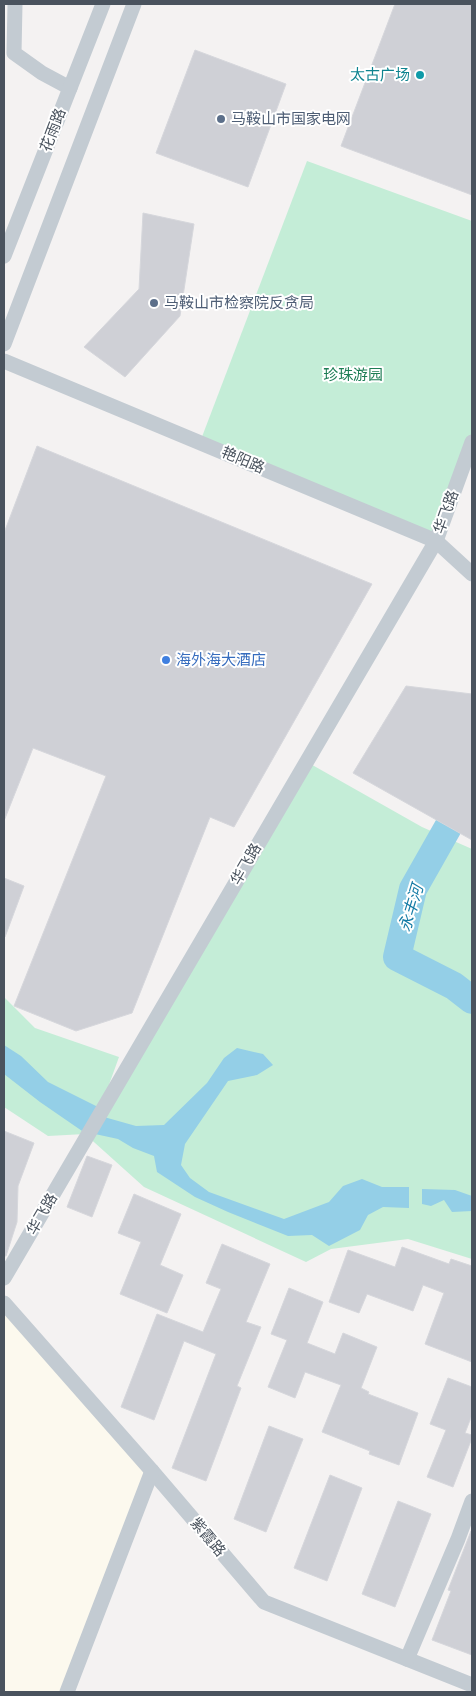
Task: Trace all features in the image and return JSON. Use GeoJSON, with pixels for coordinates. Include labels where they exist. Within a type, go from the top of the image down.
{"type":"FeatureCollection","features":[{"type":"Feature","properties":{"kind":"street"},"geometry":{"type":"LineString","coordinates":[[15,4],[14,53],[42,73],[70,88]]}},
{"type":"Feature","properties":{"kind":"street","name":"花雨路"},"geometry":{"type":"LineString","coordinates":[[4,256],[103,4]]}},
{"type":"Feature","properties":{"kind":"street"},"geometry":{"type":"LineString","coordinates":[[4,344],[134,4]]}},
{"type":"Feature","properties":{"kind":"street","name":"艳阳路"},"geometry":{"type":"LineString","coordinates":[[4,361],[436,541],[472,574]]}},
{"type":"Feature","properties":{"kind":"street","name":"华飞路"},"geometry":{"type":"LineString","coordinates":[[4,1278],[436,541],[472,442]]}},
{"type":"Feature","properties":{"kind":"street","name":"紫霞路"},"geometry":{"type":"LineString","coordinates":[[4,1303],[264,1602],[472,1685]]}},
{"type":"Feature","properties":{"kind":"street"},"geometry":{"type":"LineString","coordinates":[[67,1692],[152,1471]]}},
{"type":"Feature","properties":{"kind":"street"},"geometry":{"type":"LineString","coordinates":[[407,1659],[458,1539],[472,1501]]}},
{"type":"Feature","properties":{"kind":"shaded area"},"geometry":{"type":"Polygon","coordinates":[[[4,1303],[152,1471],[67,1692],[4,1692],[4,1303]]]}},
{"type":"Feature","properties":{"kind":"green space","name":"珍珠游园"},"geometry":{"type":"Polygon","coordinates":[[[307,161],[472,221],[472,442],[436,541],[200,442],[307,161]]]}},
{"type":"Feature","properties":{"kind":"green space"},"geometry":{"type":"Polygon","coordinates":[[[307,762],[422,827],[472,849],[472,1259],[408,1239],[331,1249],[306,1262],[144,1187],[85,1134],[48,1136],[4,1107],[4,997],[35,1028],[119,1057],[102,1104],[307,762]]]}},
{"type":"Feature","properties":{"kind":"water"},"geometry":{"type":"Polygon","coordinates":[[[4,1045],[21,1056],[48,1082],[100,1108],[85,1133],[4,1074],[4,1045]]]}},
{"type":"Feature","properties":{"kind":"water"},"geometry":{"type":"Polygon","coordinates":[[[237,1048],[263,1054],[273,1065],[257,1075],[228,1081],[185,1144],[181,1165],[190,1178],[209,1192],[284,1219],[329,1202],[343,1186],[362,1179],[382,1187],[409,1187],[409,1208],[383,1207],[368,1215],[360,1230],[329,1246],[312,1235],[288,1236],[195,1197],[157,1172],[154,1156],[133,1148],[118,1139],[95,1134],[104,1117],[136,1126],[164,1125],[207,1083],[224,1058],[237,1048]]]}},
{"type":"Feature","properties":{"kind":"water"},"geometry":{"type":"Polygon","coordinates":[[[422,1189],[455,1190],[472,1196],[472,1211],[452,1212],[444,1200],[431,1206],[422,1204],[422,1189]]]}},
{"type":"Feature","properties":{"kind":"building","name":"太古广场"},"geometry":{"type":"Polygon","coordinates":[[[395,4],[472,4],[472,195],[341,146],[395,4]]]}},
{"type":"Feature","properties":{"kind":"building","name":"马鞍山市国家电网"},"geometry":{"type":"Polygon","coordinates":[[[195,50],[286,84],[248,187],[156,153],[195,50]]]}},
{"type":"Feature","properties":{"kind":"building","name":"马鞍山市检察院反贪局"},"geometry":{"type":"Polygon","coordinates":[[[143,213],[194,224],[180,316],[125,377],[84,347],[139,289],[143,213]]]}},
{"type":"Feature","properties":{"kind":"building","name":"海外海大酒店"},"geometry":{"type":"Polygon","coordinates":[[[37,446],[372,584],[234,827],[210,817],[132,1013],[76,1031],[14,1006],[106,776],[33,748],[4,821],[4,533],[37,446]]]}},
{"type":"Feature","properties":{"kind":"building"},"geometry":{"type":"Polygon","coordinates":[[[406,686],[472,694],[472,840],[353,773],[406,686]]]}},
{"type":"Feature","properties":{"kind":"building"},"geometry":{"type":"Polygon","coordinates":[[[4,878],[24,886],[5,937],[4,937],[4,878]]]}},
{"type":"Feature","properties":{"kind":"building"},"geometry":{"type":"Polygon","coordinates":[[[4,1131],[34,1143],[18,1186],[17,1222],[6,1256],[4,1256],[4,1131]]]}},
{"type":"Feature","properties":{"kind":"building"},"geometry":{"type":"Polygon","coordinates":[[[87,1156],[112,1165],[92,1217],[67,1207],[87,1156]]]}},
{"type":"Feature","properties":{"kind":"building"},"geometry":{"type":"Polygon","coordinates":[[[134,1194],[181,1214],[160,1265],[183,1275],[167,1313],[120,1294],[141,1242],[118,1233],[134,1194]]]}},
{"type":"Feature","properties":{"kind":"building"},"geometry":{"type":"Polygon","coordinates":[[[222,1244],[270,1264],[246,1322],[261,1327],[237,1386],[241,1388],[206,1481],[172,1468],[216,1354],[184,1341],[154,1420],[121,1407],[157,1314],[203,1332],[221,1289],[206,1283],[222,1244]]]}},
{"type":"Feature","properties":{"kind":"building"},"geometry":{"type":"Polygon","coordinates":[[[402,1247],[449,1264],[451,1259],[472,1266],[472,1362],[425,1344],[444,1293],[423,1285],[413,1311],[367,1294],[359,1313],[329,1302],[348,1250],[395,1267],[402,1247]]]}},
{"type":"Feature","properties":{"kind":"building"},"geometry":{"type":"Polygon","coordinates":[[[289,1288],[323,1302],[307,1343],[335,1354],[343,1333],[377,1347],[361,1388],[369,1392],[368,1394],[418,1413],[399,1465],[369,1454],[370,1451],[322,1432],[341,1385],[305,1372],[295,1398],[268,1387],[287,1340],[271,1334],[289,1288]]]}},
{"type":"Feature","properties":{"kind":"building"},"geometry":{"type":"Polygon","coordinates":[[[448,1378],[472,1387],[472,1415],[465,1433],[472,1435],[472,1438],[453,1487],[427,1477],[446,1430],[430,1424],[448,1378]]]}},
{"type":"Feature","properties":{"kind":"building"},"geometry":{"type":"Polygon","coordinates":[[[269,1426],[303,1439],[266,1532],[234,1519],[269,1426]]]}},
{"type":"Feature","properties":{"kind":"building"},"geometry":{"type":"Polygon","coordinates":[[[330,1475],[362,1488],[327,1581],[294,1568],[330,1475]]]}},
{"type":"Feature","properties":{"kind":"building"},"geometry":{"type":"Polygon","coordinates":[[[398,1501],[431,1514],[395,1607],[362,1594],[398,1501]]]}},
{"type":"Feature","properties":{"kind":"building"},"geometry":{"type":"Polygon","coordinates":[[[471,1531],[472,1655],[432,1640],[451,1591],[448,1590],[471,1531]]]}},
{"type":"Feature","properties":{"kind":"waterway","name":"永丰河"},"geometry":{"type":"LineString","coordinates":[[472,785],[413,889],[397,957],[454,986],[472,1000]]}},
{"type":"Feature","properties":{"kind":"place","name":"太古广场"},"geometry":{"type":"Point","coordinates":[420,75]}},
{"type":"Feature","properties":{"kind":"place","name":"马鞍山市国家电网"},"geometry":{"type":"Point","coordinates":[221,119]}},
{"type":"Feature","properties":{"kind":"place","name":"马鞍山市检察院反贪局"},"geometry":{"type":"Point","coordinates":[154,303]}},
{"type":"Feature","properties":{"kind":"place","name":"海外海大酒店"},"geometry":{"type":"Point","coordinates":[166,660]}}]}
